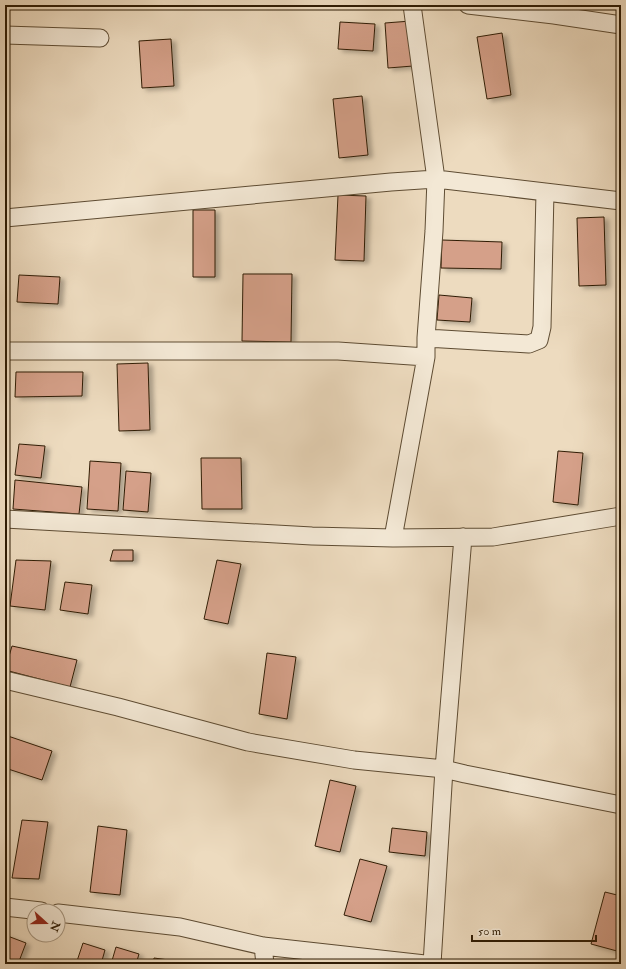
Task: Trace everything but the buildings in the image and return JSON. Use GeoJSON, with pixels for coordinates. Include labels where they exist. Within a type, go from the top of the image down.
{"type":"FeatureCollection","features":[{"type":"Feature","properties":{"kind":"street"},"geometry":{"type":"LineString","coordinates":[[393,538],[426,357],[436,179],[412,5]]}},
{"type":"Feature","properties":{"kind":"street"},"geometry":{"type":"LineString","coordinates":[[468,5],[554,15],[621,25]]}},
{"type":"Feature","properties":{"kind":"street"},"geometry":{"type":"LineString","coordinates":[[5,35],[100,38]]}},
{"type":"Feature","properties":{"kind":"street"},"geometry":{"type":"LineString","coordinates":[[5,218],[436,179],[621,201]]}},
{"type":"Feature","properties":{"kind":"street"},"geometry":{"type":"LineString","coordinates":[[426,338],[529,344],[539,340],[542,327],[545,192]]}},
{"type":"Feature","properties":{"kind":"street"},"geometry":{"type":"LineString","coordinates":[[5,351],[338,351],[426,357]]}},
{"type":"Feature","properties":{"kind":"street"},"geometry":{"type":"LineString","coordinates":[[5,519],[312,536],[393,538],[493,537],[621,516]]}},
{"type":"Feature","properties":{"kind":"street"},"geometry":{"type":"LineString","coordinates":[[432,964],[444,769],[463,537]]}},
{"type":"Feature","properties":{"kind":"street"},"geometry":{"type":"LineString","coordinates":[[5,680],[118,707],[248,742],[354,760],[444,769],[621,805]]}},
{"type":"Feature","properties":{"kind":"street"},"geometry":{"type":"LineString","coordinates":[[5,907],[26,909]]}},
{"type":"Feature","properties":{"kind":"street"},"geometry":{"type":"LineString","coordinates":[[66,914],[180,927],[263,946],[425,964]]}},
{"type":"Feature","properties":{"kind":"street"},"geometry":{"type":"LineString","coordinates":[[263,946],[265,964]]}}]}
